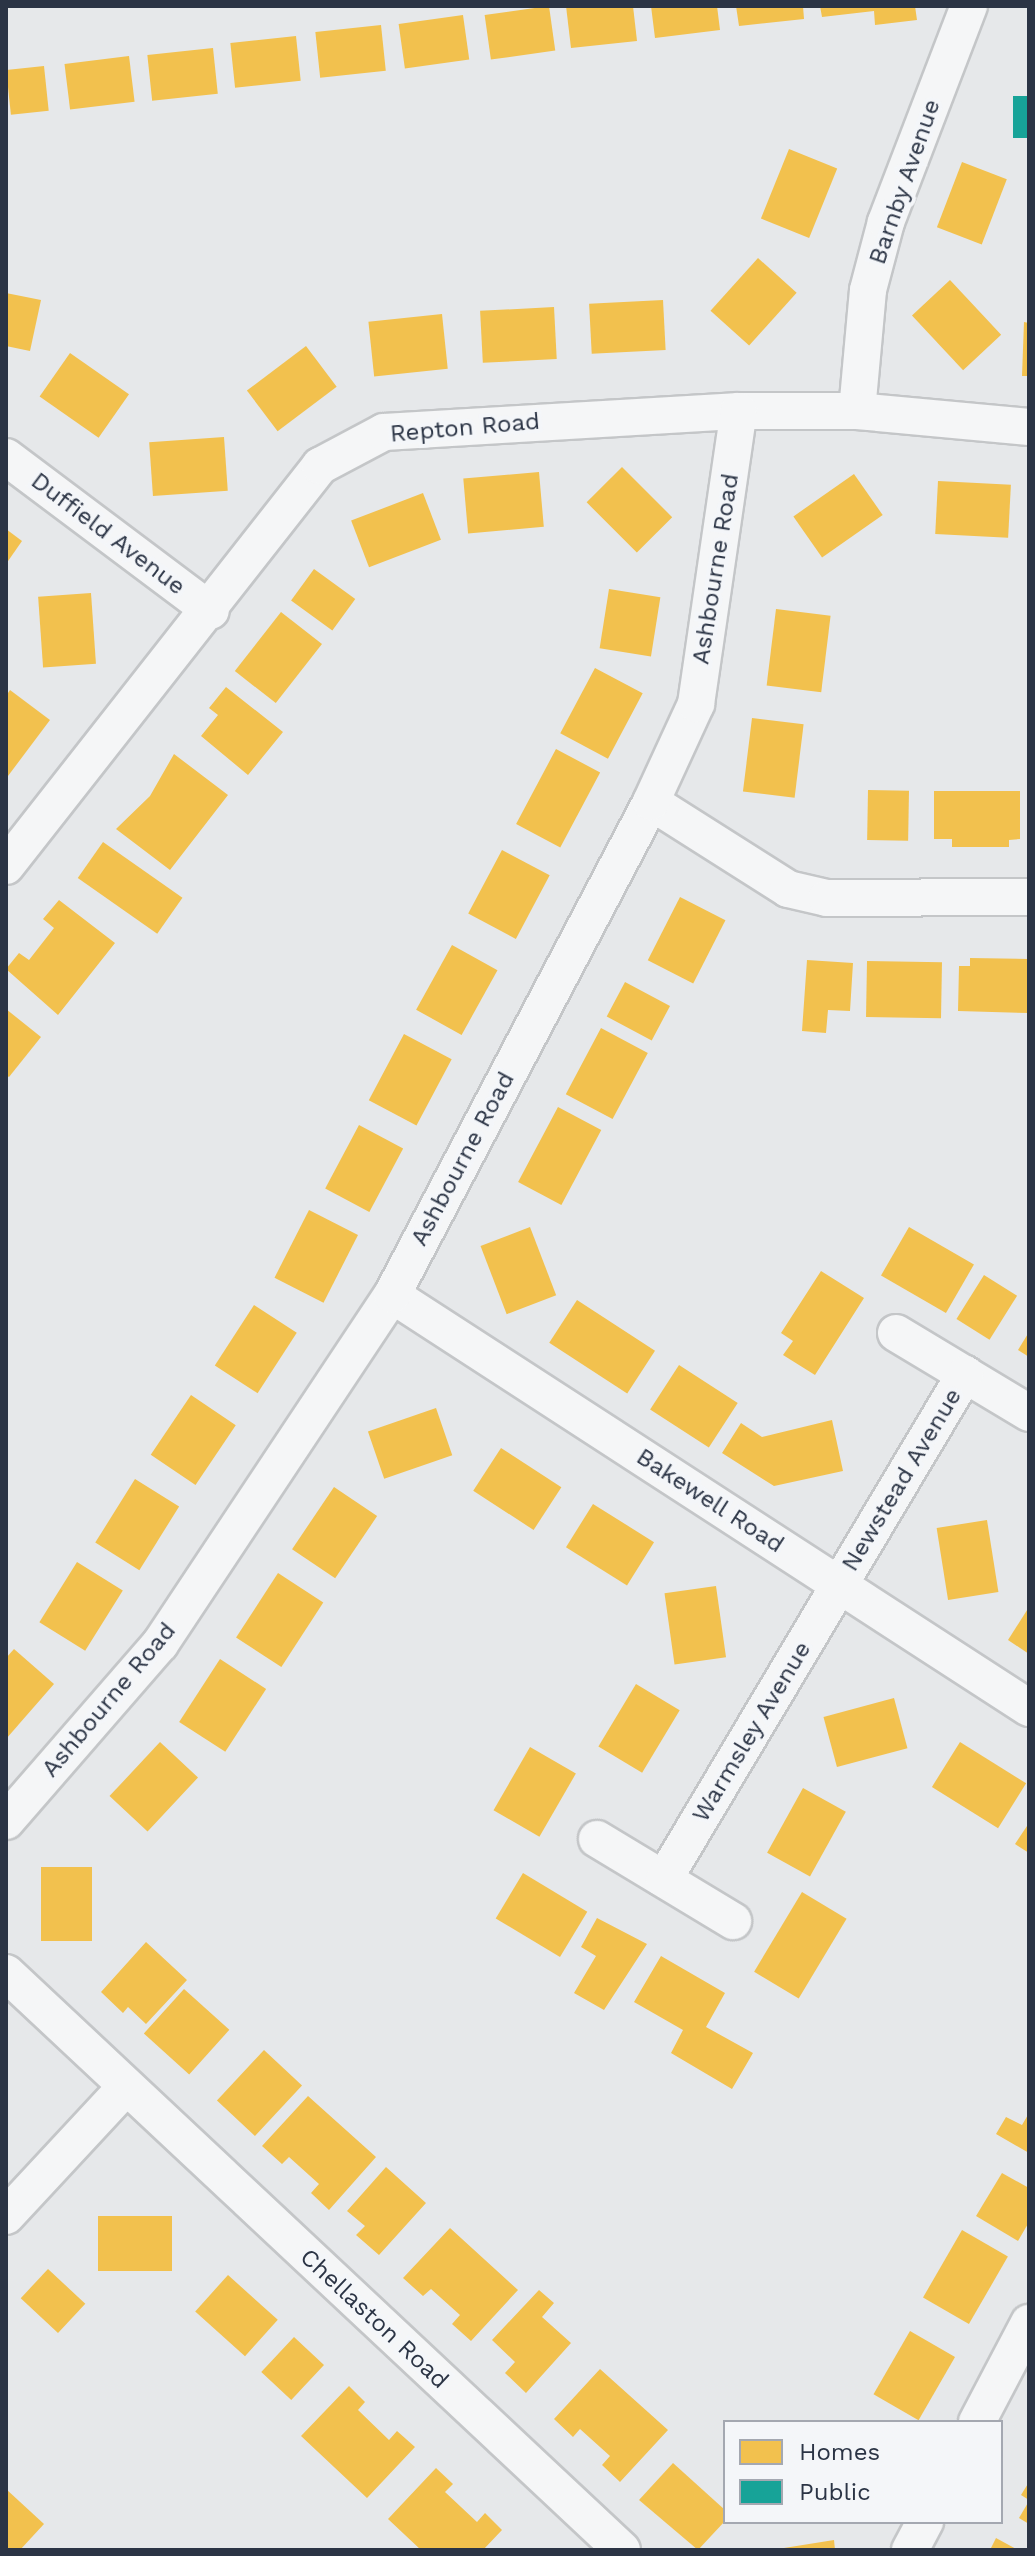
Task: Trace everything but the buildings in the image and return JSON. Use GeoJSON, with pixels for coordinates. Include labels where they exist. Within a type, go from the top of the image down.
{"type":"FeatureCollection","features":[{"type":"Feature","properties":{"kind":"street","name":"Barnby Avenue"},"geometry":{"type":"LineString","coordinates":[[857,411],[868,290],[886,222],[969,6]]}},
{"type":"Feature","properties":{"kind":"street","name":"Repton Road"},"geometry":{"type":"LineString","coordinates":[[6,866],[211,611],[320,466],[384,432],[739,411],[857,411],[1029,427]]}},
{"type":"Feature","properties":{"kind":"street","name":"Ashbourne Road"},"geometry":{"type":"LineString","coordinates":[[6,1821],[160,1644],[392,1295],[651,802],[696,704],[739,411]]}},
{"type":"Feature","properties":{"kind":"street","name":"Duffield Avenue"},"geometry":{"type":"LineString","coordinates":[[6,457],[211,611]]}},
{"type":"Feature","properties":{"kind":"street"},"geometry":{"type":"LineString","coordinates":[[651,802],[788,889],[814,895],[1029,897]]}},
{"type":"Feature","properties":{"kind":"street","name":"Bakewell Road"},"geometry":{"type":"LineString","coordinates":[[392,1295],[1029,1708]]}},
{"type":"Feature","properties":{"kind":"street"},"geometry":{"type":"LineString","coordinates":[[896,1333],[1029,1413]]}},
{"type":"Feature","properties":{"kind":"street","name":"Newstead Avenue"},"geometry":{"type":"LineString","coordinates":[[840,1585],[965,1374]]}},
{"type":"Feature","properties":{"kind":"street","name":"Warmsley Avenue"},"geometry":{"type":"LineString","coordinates":[[664,1879],[840,1585]]}},
{"type":"Feature","properties":{"kind":"street"},"geometry":{"type":"LineString","coordinates":[[597,1839],[733,1921]]}},
{"type":"Feature","properties":{"kind":"street"},"geometry":{"type":"LineString","coordinates":[[6,1973],[126,2087],[6,2216]]}},
{"type":"Feature","properties":{"kind":"street","name":"Chellaston Road"},"geometry":{"type":"LineString","coordinates":[[126,2087],[622,2550]]}},
{"type":"Feature","properties":{"kind":"street"},"geometry":{"type":"LineString","coordinates":[[978,2420],[1029,2323]]}},
{"type":"Feature","properties":{"kind":"street"},"geometry":{"type":"LineString","coordinates":[[910,2550],[924,2524]]}}]}
